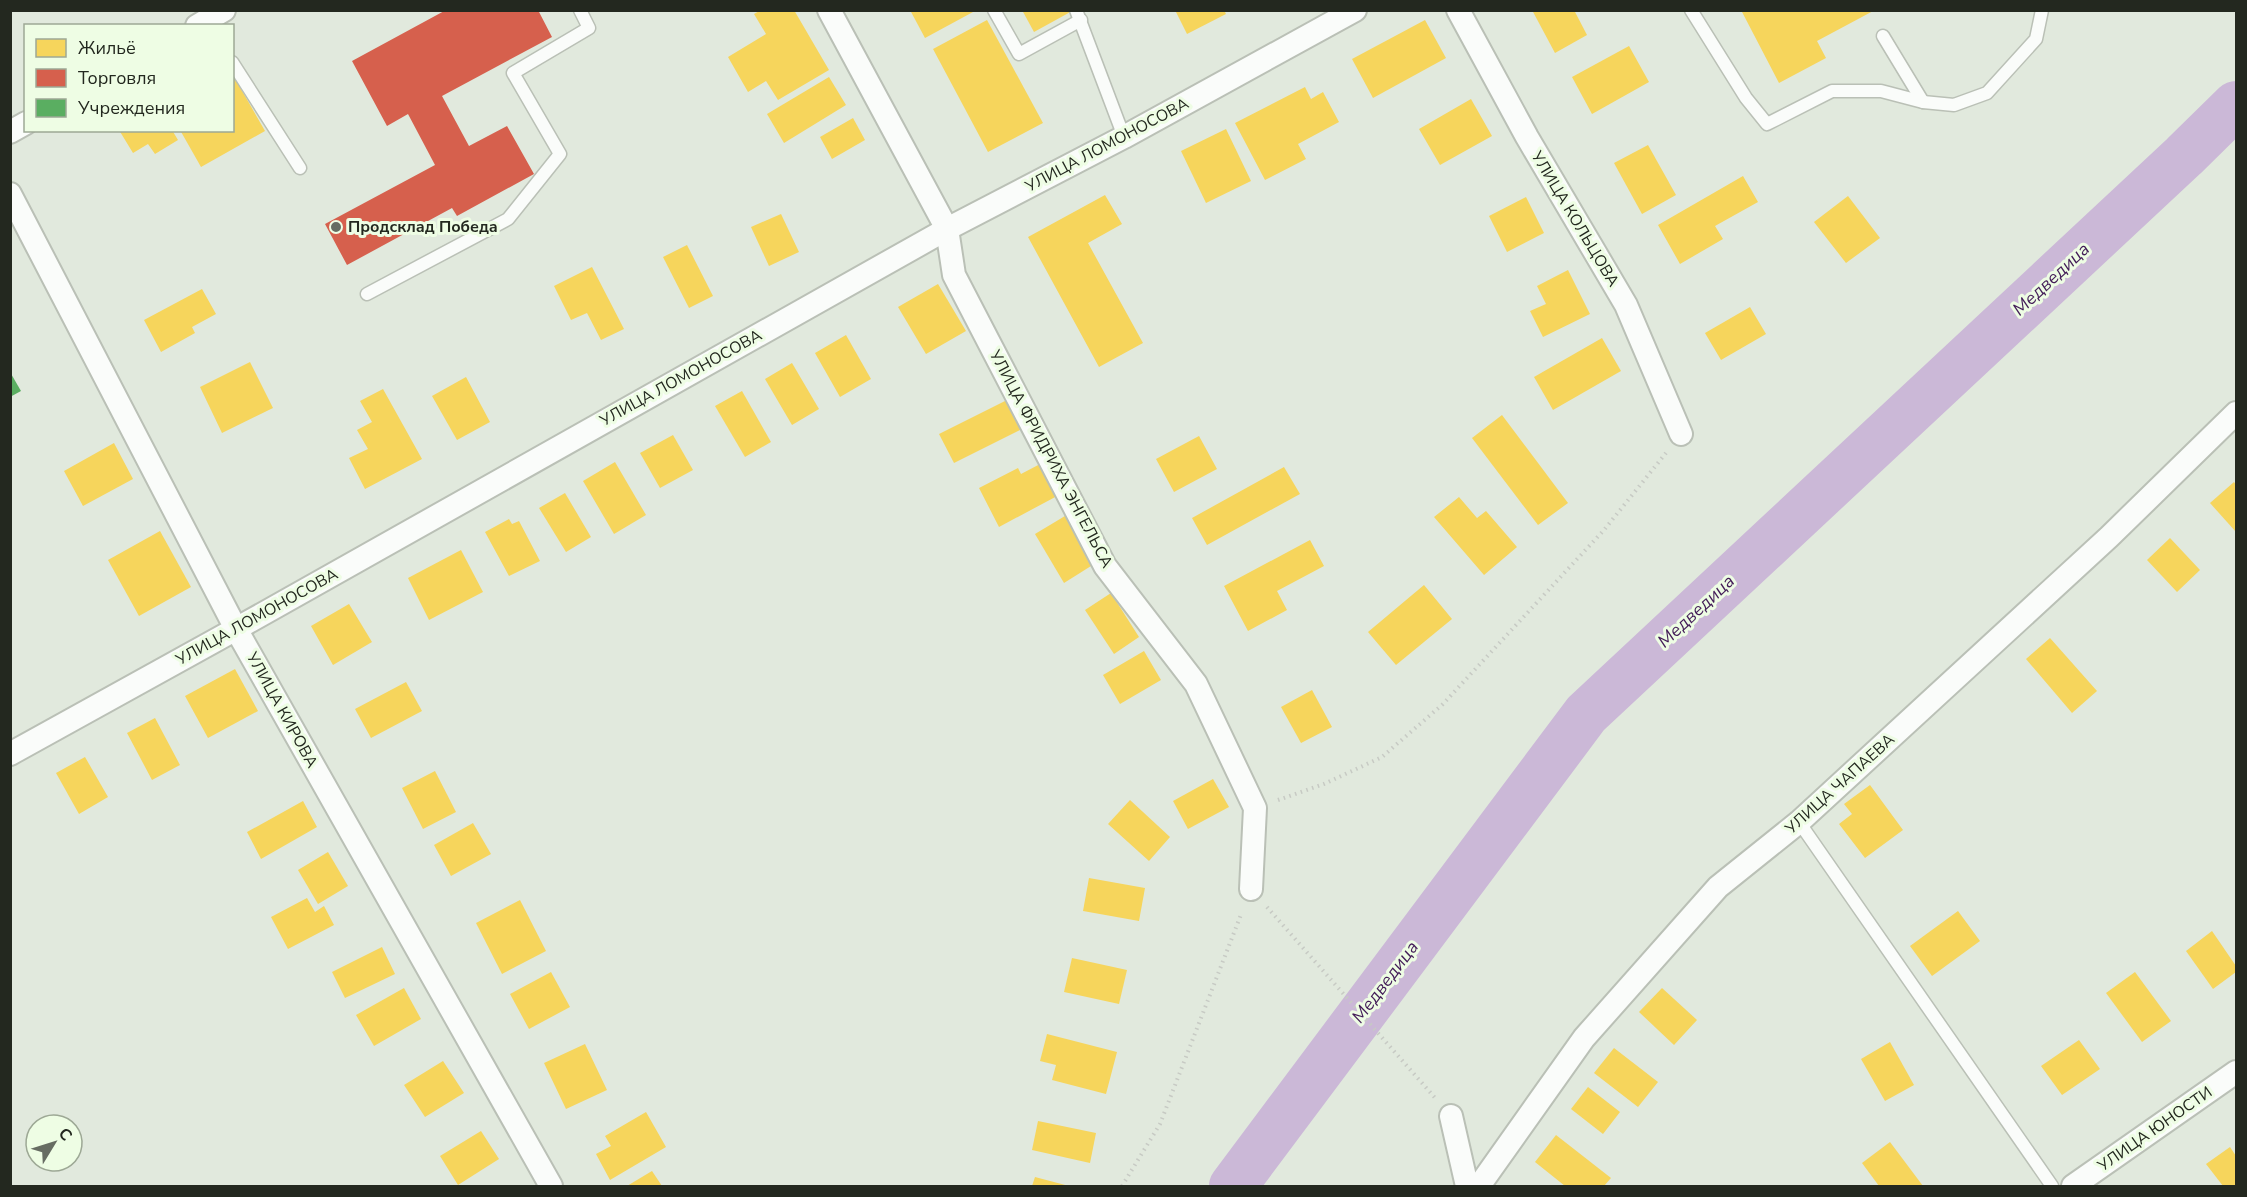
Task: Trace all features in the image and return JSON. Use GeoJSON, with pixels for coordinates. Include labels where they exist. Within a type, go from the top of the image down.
{"type":"FeatureCollection","features":[{"type":"Feature","properties":{"kind":"street","name":"УЛИЦА ФРИДРИХА ЭНГЕЛЬСА"},"geometry":{"type":"LineString","coordinates":[[829,10],[947,229],[954,275],[1106,566],[1196,684],[1255,808],[1251,888]]}},
{"type":"Feature","properties":{"kind":"street","name":"УЛИЦА ЛОМОНОСОВА"},"geometry":{"type":"LineString","coordinates":[[10,754],[947,229],[1124,137],[1355,10]]}},
{"type":"Feature","properties":{"kind":"street","name":"УЛИЦА КОЛЬЦОВА"},"geometry":{"type":"LineString","coordinates":[[1458,10],[1527,137],[1626,305],[1681,434]]}},
{"type":"Feature","properties":{"kind":"street"},"geometry":{"type":"LineString","coordinates":[[10,132],[24,124]]}},
{"type":"Feature","properties":{"kind":"street","name":"УЛИЦА КИРОВА"},"geometry":{"type":"LineString","coordinates":[[10,194],[236,629],[551,1186]]}},
{"type":"Feature","properties":{"kind":"street","name":"УЛИЦА ЧАПАЕВА"},"geometry":{"type":"LineString","coordinates":[[1479,1186],[1584,1038],[1718,887],[1799,822],[2109,537],[2236,413]]}},
{"type":"Feature","properties":{"kind":"street","name":"УЛИЦА ЮНОСТИ"},"geometry":{"type":"LineString","coordinates":[[2073,1186],[2236,1072]]}},
{"type":"Feature","properties":{"kind":"street"},"geometry":{"type":"LineString","coordinates":[[1451,1116],[1467,1186]]}},
{"type":"Feature","properties":{"kind":"lane"},"geometry":{"type":"LineString","coordinates":[[367,294],[508,219],[560,154],[513,73],[589,28],[580,10]]}},
{"type":"Feature","properties":{"kind":"lane"},"geometry":{"type":"LineString","coordinates":[[994,10],[1019,54],[1078,15],[1124,137]]}},
{"type":"Feature","properties":{"kind":"lane"},"geometry":{"type":"LineString","coordinates":[[1691,10],[1746,98],[1767,124],[1832,91],[1881,91],[1923,102],[1954,105],[1987,93],[2036,39],[2042,10]]}},
{"type":"Feature","properties":{"kind":"lane"},"geometry":{"type":"LineString","coordinates":[[1883,36],[1923,102]]}},
{"type":"Feature","properties":{"kind":"lane"},"geometry":{"type":"LineString","coordinates":[[234,65],[300,168]]}},
{"type":"Feature","properties":{"kind":"lane"},"geometry":{"type":"LineString","coordinates":[[1799,822],[2052,1186]]}},
{"type":"Feature","properties":{"kind":"path"},"geometry":{"type":"LineString","coordinates":[[1255,808],[1324,784],[1382,757],[1434,711],[1604,530],[1681,434]]}},
{"type":"Feature","properties":{"kind":"path"},"geometry":{"type":"LineString","coordinates":[[1122,1186],[1160,1124],[1251,888],[1451,1116]]}},
{"type":"Feature","properties":{"kind":"building: Жильё"},"geometry":{"type":"Polygon","coordinates":[[[761,10],[794,10],[829,70],[778,100],[766,81],[748,92],[728,57],[766,34],[754,14],[761,10]]]}},
{"type":"Feature","properties":{"kind":"building: Жильё"},"geometry":{"type":"Polygon","coordinates":[[[910,10],[972,10],[973,12],[925,38],[910,10]]]}},
{"type":"Feature","properties":{"kind":"building: Жильё"},"geometry":{"type":"Polygon","coordinates":[[[1022,10],[1074,10],[1034,32],[1022,10]]]}},
{"type":"Feature","properties":{"kind":"building: Жильё"},"geometry":{"type":"Polygon","coordinates":[[[1175,10],[1224,10],[1226,14],[1187,34],[1175,10]]]}},
{"type":"Feature","properties":{"kind":"building: Жильё"},"geometry":{"type":"Polygon","coordinates":[[[1532,10],[1574,10],[1587,35],[1555,53],[1532,10]]]}},
{"type":"Feature","properties":{"kind":"building: Жильё"},"geometry":{"type":"Polygon","coordinates":[[[1741,10],[1875,10],[1817,41],[1826,58],[1779,83],[1741,10]]]}},
{"type":"Feature","properties":{"kind":"building: Жильё"},"geometry":{"type":"Polygon","coordinates":[[[987,20],[1043,123],[988,152],[933,49],[987,20]]]}},
{"type":"Feature","properties":{"kind":"building: Жильё"},"geometry":{"type":"Polygon","coordinates":[[[1425,20],[1446,58],[1373,98],[1352,59],[1425,20]]]}},
{"type":"Feature","properties":{"kind":"building: Жильё"},"geometry":{"type":"Polygon","coordinates":[[[1629,46],[1649,82],[1592,114],[1572,77],[1629,46]]]}},
{"type":"Feature","properties":{"kind":"building: Жильё"},"geometry":{"type":"Polygon","coordinates":[[[234,77],[265,131],[201,167],[181,132],[234,132],[234,77]]]}},
{"type":"Feature","properties":{"kind":"building: Жильё"},"geometry":{"type":"Polygon","coordinates":[[[829,77],[846,105],[784,143],[767,114],[829,77]]]}},
{"type":"Feature","properties":{"kind":"building: Жильё"},"geometry":{"type":"Polygon","coordinates":[[[1305,87],[1311,99],[1323,92],[1339,122],[1298,144],[1306,159],[1265,180],[1235,123],[1305,87]]]}},
{"type":"Feature","properties":{"kind":"building: Жильё"},"geometry":{"type":"Polygon","coordinates":[[[1471,99],[1492,136],[1440,165],[1419,129],[1471,99]]]}},
{"type":"Feature","properties":{"kind":"building: Жильё"},"geometry":{"type":"Polygon","coordinates":[[[853,118],[865,140],[832,159],[820,137],[853,118]]]}},
{"type":"Feature","properties":{"kind":"building: Жильё"},"geometry":{"type":"Polygon","coordinates":[[[1226,129],[1251,181],[1206,203],[1181,151],[1226,129]]]}},
{"type":"Feature","properties":{"kind":"building: Жильё"},"geometry":{"type":"Polygon","coordinates":[[[120,132],[173,132],[178,140],[155,154],[148,144],[133,153],[120,132]]]}},
{"type":"Feature","properties":{"kind":"building: Жильё"},"geometry":{"type":"Polygon","coordinates":[[[1648,145],[1676,195],[1642,214],[1614,163],[1648,145]]]}},
{"type":"Feature","properties":{"kind":"building: Жильё"},"geometry":{"type":"Polygon","coordinates":[[[1743,176],[1758,202],[1715,226],[1723,239],[1680,264],[1658,225],[1743,176]]]}},
{"type":"Feature","properties":{"kind":"building: Жильё"},"geometry":{"type":"Polygon","coordinates":[[[1105,195],[1122,224],[1088,243],[1143,343],[1099,367],[1028,237],[1105,195]]]}},
{"type":"Feature","properties":{"kind":"building: Жильё"},"geometry":{"type":"Polygon","coordinates":[[[1848,196],[1880,238],[1846,263],[1814,222],[1848,196]]]}},
{"type":"Feature","properties":{"kind":"building: Жильё"},"geometry":{"type":"Polygon","coordinates":[[[1526,197],[1544,233],[1507,252],[1489,216],[1526,197]]]}},
{"type":"Feature","properties":{"kind":"building: Жильё"},"geometry":{"type":"Polygon","coordinates":[[[781,214],[799,252],[769,266],[751,227],[781,214]]]}},
{"type":"Feature","properties":{"kind":"building: Жильё"},"geometry":{"type":"Polygon","coordinates":[[[687,245],[713,296],[689,308],[663,257],[687,245]]]}},
{"type":"Feature","properties":{"kind":"building: Жильё"},"geometry":{"type":"Polygon","coordinates":[[[592,267],[624,329],[601,340],[587,313],[571,320],[554,286],[592,267]]]}},
{"type":"Feature","properties":{"kind":"building: Жильё"},"geometry":{"type":"Polygon","coordinates":[[[1568,270],[1590,314],[1543,337],[1530,311],[1546,304],[1537,286],[1568,270]]]}},
{"type":"Feature","properties":{"kind":"building: Жильё"},"geometry":{"type":"Polygon","coordinates":[[[938,284],[966,331],[926,354],[898,307],[938,284]]]}},
{"type":"Feature","properties":{"kind":"building: Жильё"},"geometry":{"type":"Polygon","coordinates":[[[202,289],[216,314],[192,327],[195,333],[161,352],[144,320],[202,289]]]}},
{"type":"Feature","properties":{"kind":"building: Жильё"},"geometry":{"type":"Polygon","coordinates":[[[1750,307],[1766,334],[1721,360],[1705,333],[1750,307]]]}},
{"type":"Feature","properties":{"kind":"building: Жильё"},"geometry":{"type":"Polygon","coordinates":[[[846,335],[871,379],[840,397],[815,353],[846,335]]]}},
{"type":"Feature","properties":{"kind":"building: Жильё"},"geometry":{"type":"Polygon","coordinates":[[[1602,338],[1621,371],[1553,410],[1534,377],[1602,338]]]}},
{"type":"Feature","properties":{"kind":"building: Жильё"},"geometry":{"type":"Polygon","coordinates":[[[250,362],[273,408],[222,433],[200,387],[250,362]]]}},
{"type":"Feature","properties":{"kind":"building: Жильё"},"geometry":{"type":"Polygon","coordinates":[[[792,363],[819,409],[792,425],[765,379],[792,363]]]}},
{"type":"Feature","properties":{"kind":"building: Жильё"},"geometry":{"type":"Polygon","coordinates":[[[466,377],[490,422],[457,440],[432,396],[466,377]]]}},
{"type":"Feature","properties":{"kind":"building: Жильё"},"geometry":{"type":"Polygon","coordinates":[[[383,389],[422,459],[365,489],[349,458],[368,449],[357,430],[372,422],[360,401],[383,389]]]}},
{"type":"Feature","properties":{"kind":"building: Жильё"},"geometry":{"type":"Polygon","coordinates":[[[742,391],[771,442],[745,457],[715,406],[742,391]]]}},
{"type":"Feature","properties":{"kind":"building: Жильё"},"geometry":{"type":"Polygon","coordinates":[[[1007,400],[1022,429],[954,463],[939,434],[1007,400]]]}},
{"type":"Feature","properties":{"kind":"building: Жильё"},"geometry":{"type":"Polygon","coordinates":[[[1502,415],[1568,503],[1538,525],[1472,438],[1502,415]]]}},
{"type":"Feature","properties":{"kind":"building: Жильё"},"geometry":{"type":"Polygon","coordinates":[[[673,435],[693,470],[660,488],[640,453],[673,435]]]}},
{"type":"Feature","properties":{"kind":"building: Жильё"},"geometry":{"type":"Polygon","coordinates":[[[1199,436],[1217,469],[1174,492],[1156,459],[1199,436]]]}},
{"type":"Feature","properties":{"kind":"building: Жильё"},"geometry":{"type":"Polygon","coordinates":[[[114,443],[133,479],[83,506],[64,471],[114,443]]]}},
{"type":"Feature","properties":{"kind":"building: Жильё"},"geometry":{"type":"Polygon","coordinates":[[[615,462],[646,515],[614,534],[583,481],[615,462]]]}},
{"type":"Feature","properties":{"kind":"building: Жильё"},"geometry":{"type":"Polygon","coordinates":[[[1042,463],[1059,495],[999,527],[979,488],[1018,468],[1021,474],[1042,463]]]}},
{"type":"Feature","properties":{"kind":"building: Жильё"},"geometry":{"type":"Polygon","coordinates":[[[1284,467],[1300,494],[1207,545],[1192,518],[1284,467]]]}},
{"type":"Feature","properties":{"kind":"building: Жильё"},"geometry":{"type":"Polygon","coordinates":[[[2234,482],[2236,485],[2236,532],[2210,503],[2234,482]]]}},
{"type":"Feature","properties":{"kind":"building: Жильё"},"geometry":{"type":"Polygon","coordinates":[[[565,493],[591,537],[566,552],[539,508],[565,493]]]}},
{"type":"Feature","properties":{"kind":"building: Жильё"},"geometry":{"type":"Polygon","coordinates":[[[1459,497],[1477,518],[1486,511],[1517,547],[1484,575],[1434,517],[1459,497]]]}},
{"type":"Feature","properties":{"kind":"building: Жильё"},"geometry":{"type":"Polygon","coordinates":[[[1070,513],[1099,561],[1064,583],[1035,534],[1070,513]]]}},
{"type":"Feature","properties":{"kind":"building: Жильё"},"geometry":{"type":"Polygon","coordinates":[[[509,519],[512,524],[519,521],[540,561],[509,576],[485,532],[509,519]]]}},
{"type":"Feature","properties":{"kind":"building: Жильё"},"geometry":{"type":"Polygon","coordinates":[[[160,531],[191,587],[139,616],[108,560],[160,531]]]}},
{"type":"Feature","properties":{"kind":"building: Жильё"},"geometry":{"type":"Polygon","coordinates":[[[2170,538],[2200,570],[2177,592],[2147,560],[2170,538]]]}},
{"type":"Feature","properties":{"kind":"building: Жильё"},"geometry":{"type":"Polygon","coordinates":[[[1310,540],[1324,566],[1277,591],[1287,610],[1248,631],[1224,586],[1310,540]]]}},
{"type":"Feature","properties":{"kind":"building: Жильё"},"geometry":{"type":"Polygon","coordinates":[[[461,550],[483,592],[429,620],[408,578],[461,550]]]}},
{"type":"Feature","properties":{"kind":"building: Жильё"},"geometry":{"type":"Polygon","coordinates":[[[1424,585],[1452,619],[1396,665],[1368,632],[1424,585]]]}},
{"type":"Feature","properties":{"kind":"building: Жильё"},"geometry":{"type":"Polygon","coordinates":[[[1111,593],[1139,637],[1114,654],[1085,610],[1111,593]]]}},
{"type":"Feature","properties":{"kind":"building: Жильё"},"geometry":{"type":"Polygon","coordinates":[[[349,604],[372,642],[333,665],[311,626],[349,604]]]}},
{"type":"Feature","properties":{"kind":"building: Жильё"},"geometry":{"type":"Polygon","coordinates":[[[2050,638],[2097,691],[2072,713],[2026,659],[2050,638]]]}},
{"type":"Feature","properties":{"kind":"building: Жильё"},"geometry":{"type":"Polygon","coordinates":[[[1144,651],[1161,680],[1120,704],[1103,675],[1144,651]]]}},
{"type":"Feature","properties":{"kind":"building: Жильё"},"geometry":{"type":"Polygon","coordinates":[[[235,669],[258,711],[208,738],[185,696],[235,669]]]}},
{"type":"Feature","properties":{"kind":"building: Жильё"},"geometry":{"type":"Polygon","coordinates":[[[406,682],[422,711],[371,738],[355,709],[406,682]]]}},
{"type":"Feature","properties":{"kind":"building: Жильё"},"geometry":{"type":"Polygon","coordinates":[[[1312,690],[1332,727],[1301,743],[1281,707],[1312,690]]]}},
{"type":"Feature","properties":{"kind":"building: Жильё"},"geometry":{"type":"Polygon","coordinates":[[[155,718],[180,765],[152,780],[127,733],[155,718]]]}},
{"type":"Feature","properties":{"kind":"building: Жильё"},"geometry":{"type":"Polygon","coordinates":[[[85,757],[108,797],[79,814],[56,773],[85,757]]]}},
{"type":"Feature","properties":{"kind":"building: Жильё"},"geometry":{"type":"Polygon","coordinates":[[[435,771],[456,812],[423,829],[402,788],[435,771]]]}},
{"type":"Feature","properties":{"kind":"building: Жильё"},"geometry":{"type":"Polygon","coordinates":[[[1213,779],[1229,807],[1188,829],[1173,801],[1213,779]]]}},
{"type":"Feature","properties":{"kind":"building: Жильё"},"geometry":{"type":"Polygon","coordinates":[[[1870,785],[1903,830],[1865,858],[1839,824],[1852,814],[1844,804],[1870,785]]]}},
{"type":"Feature","properties":{"kind":"building: Жильё"},"geometry":{"type":"Polygon","coordinates":[[[1130,800],[1170,837],[1149,861],[1108,824],[1130,800]]]}},
{"type":"Feature","properties":{"kind":"building: Жильё"},"geometry":{"type":"Polygon","coordinates":[[[303,801],[317,827],[261,859],[247,832],[303,801]]]}},
{"type":"Feature","properties":{"kind":"building: Жильё"},"geometry":{"type":"Polygon","coordinates":[[[473,823],[491,854],[451,876],[434,845],[473,823]]]}},
{"type":"Feature","properties":{"kind":"building: Жильё"},"geometry":{"type":"Polygon","coordinates":[[[328,852],[348,886],[318,904],[298,870],[328,852]]]}},
{"type":"Feature","properties":{"kind":"building: Жильё"},"geometry":{"type":"Polygon","coordinates":[[[1089,878],[1145,888],[1139,921],[1083,911],[1089,878]]]}},
{"type":"Feature","properties":{"kind":"building: Жильё"},"geometry":{"type":"Polygon","coordinates":[[[307,898],[315,912],[324,906],[334,925],[288,949],[271,917],[307,898]]]}},
{"type":"Feature","properties":{"kind":"building: Жильё"},"geometry":{"type":"Polygon","coordinates":[[[520,900],[546,951],[502,974],[476,923],[520,900]]]}},
{"type":"Feature","properties":{"kind":"building: Жильё"},"geometry":{"type":"Polygon","coordinates":[[[1958,911],[1980,941],[1932,976],[1910,946],[1958,911]]]}},
{"type":"Feature","properties":{"kind":"building: Жильё"},"geometry":{"type":"Polygon","coordinates":[[[2212,931],[2236,966],[2236,972],[2213,989],[2186,951],[2212,931]]]}},
{"type":"Feature","properties":{"kind":"building: Жильё"},"geometry":{"type":"Polygon","coordinates":[[[382,947],[395,974],[345,998],[332,972],[382,947]]]}},
{"type":"Feature","properties":{"kind":"building: Жильё"},"geometry":{"type":"Polygon","coordinates":[[[1072,958],[1127,970],[1119,1004],[1064,992],[1072,958]]]}},
{"type":"Feature","properties":{"kind":"building: Жильё"},"geometry":{"type":"Polygon","coordinates":[[[551,972],[570,1007],[529,1029],[510,994],[551,972]]]}},
{"type":"Feature","properties":{"kind":"building: Жильё"},"geometry":{"type":"Polygon","coordinates":[[[2135,972],[2171,1021],[2142,1042],[2106,993],[2135,972]]]}},
{"type":"Feature","properties":{"kind":"building: Жильё"},"geometry":{"type":"Polygon","coordinates":[[[404,988],[421,1019],[374,1046],[356,1015],[404,988]]]}},
{"type":"Feature","properties":{"kind":"building: Жильё"},"geometry":{"type":"Polygon","coordinates":[[[1662,988],[1697,1020],[1674,1045],[1639,1012],[1662,988]]]}},
{"type":"Feature","properties":{"kind":"building: Жильё"},"geometry":{"type":"Polygon","coordinates":[[[1047,1034],[1117,1052],[1106,1094],[1052,1080],[1056,1065],[1040,1061],[1047,1034]]]}},
{"type":"Feature","properties":{"kind":"building: Жильё"},"geometry":{"type":"Polygon","coordinates":[[[2079,1040],[2100,1069],[2062,1095],[2041,1066],[2079,1040]]]}},
{"type":"Feature","properties":{"kind":"building: Жильё"},"geometry":{"type":"Polygon","coordinates":[[[1890,1042],[1914,1085],[1885,1101],[1861,1059],[1890,1042]]]}},
{"type":"Feature","properties":{"kind":"building: Жильё"},"geometry":{"type":"Polygon","coordinates":[[[585,1044],[607,1090],[566,1109],[544,1063],[585,1044]]]}},
{"type":"Feature","properties":{"kind":"building: Жильё"},"geometry":{"type":"Polygon","coordinates":[[[1614,1048],[1658,1082],[1638,1107],[1594,1073],[1614,1048]]]}},
{"type":"Feature","properties":{"kind":"building: Жильё"},"geometry":{"type":"Polygon","coordinates":[[[443,1061],[464,1093],[425,1117],[404,1085],[443,1061]]]}},
{"type":"Feature","properties":{"kind":"building: Жильё"},"geometry":{"type":"Polygon","coordinates":[[[1588,1087],[1620,1112],[1603,1134],[1571,1109],[1588,1087]]]}},
{"type":"Feature","properties":{"kind":"building: Жильё"},"geometry":{"type":"Polygon","coordinates":[[[646,1112],[666,1147],[610,1180],[596,1154],[611,1146],[605,1136],[646,1112]]]}},
{"type":"Feature","properties":{"kind":"building: Жильё"},"geometry":{"type":"Polygon","coordinates":[[[1038,1121],[1096,1133],[1090,1163],[1032,1150],[1038,1121]]]}},
{"type":"Feature","properties":{"kind":"building: Жильё"},"geometry":{"type":"Polygon","coordinates":[[[481,1131],[499,1159],[458,1185],[440,1156],[481,1131]]]}},
{"type":"Feature","properties":{"kind":"building: Жильё"},"geometry":{"type":"Polygon","coordinates":[[[1556,1135],[1611,1178],[1604,1186],[1565,1186],[1535,1162],[1556,1135]]]}},
{"type":"Feature","properties":{"kind":"building: Жильё"},"geometry":{"type":"Polygon","coordinates":[[[1890,1142],[1923,1186],[1879,1186],[1862,1163],[1890,1142]]]}},
{"type":"Feature","properties":{"kind":"building: Жильё"},"geometry":{"type":"Polygon","coordinates":[[[2230,1147],[2236,1156],[2236,1186],[2223,1186],[2206,1164],[2230,1147]]]}},
{"type":"Feature","properties":{"kind":"building: Жильё"},"geometry":{"type":"Polygon","coordinates":[[[652,1171],[662,1186],[627,1186],[652,1171]]]}},
{"type":"Feature","properties":{"kind":"building: Жильё"},"geometry":{"type":"Polygon","coordinates":[[[1035,1177],[1069,1186],[1032,1186],[1035,1177]]]}},
{"type":"Feature","properties":{"kind":"building: Торговля"},"geometry":{"type":"Polygon","coordinates":[[[446,10],[538,10],[552,37],[442,96],[469,146],[507,126],[534,174],[457,216],[452,208],[347,265],[325,224],[435,165],[408,114],[387,126],[352,61],[446,10]]]}},
{"type":"Feature","properties":{"kind":"building: Учреждения"},"geometry":{"type":"Polygon","coordinates":[[[10,372],[21,391],[10,397],[10,372]]]}},
{"type":"Feature","properties":{"kind":"waterway","name":"Медведица"},"geometry":{"type":"LineString","coordinates":[[1233,1186],[1586,714],[2236,105]]}},
{"type":"Feature","properties":{"kind":"place","name":"Продсклад Победа"},"geometry":{"type":"Point","coordinates":[336,227]}}]}
